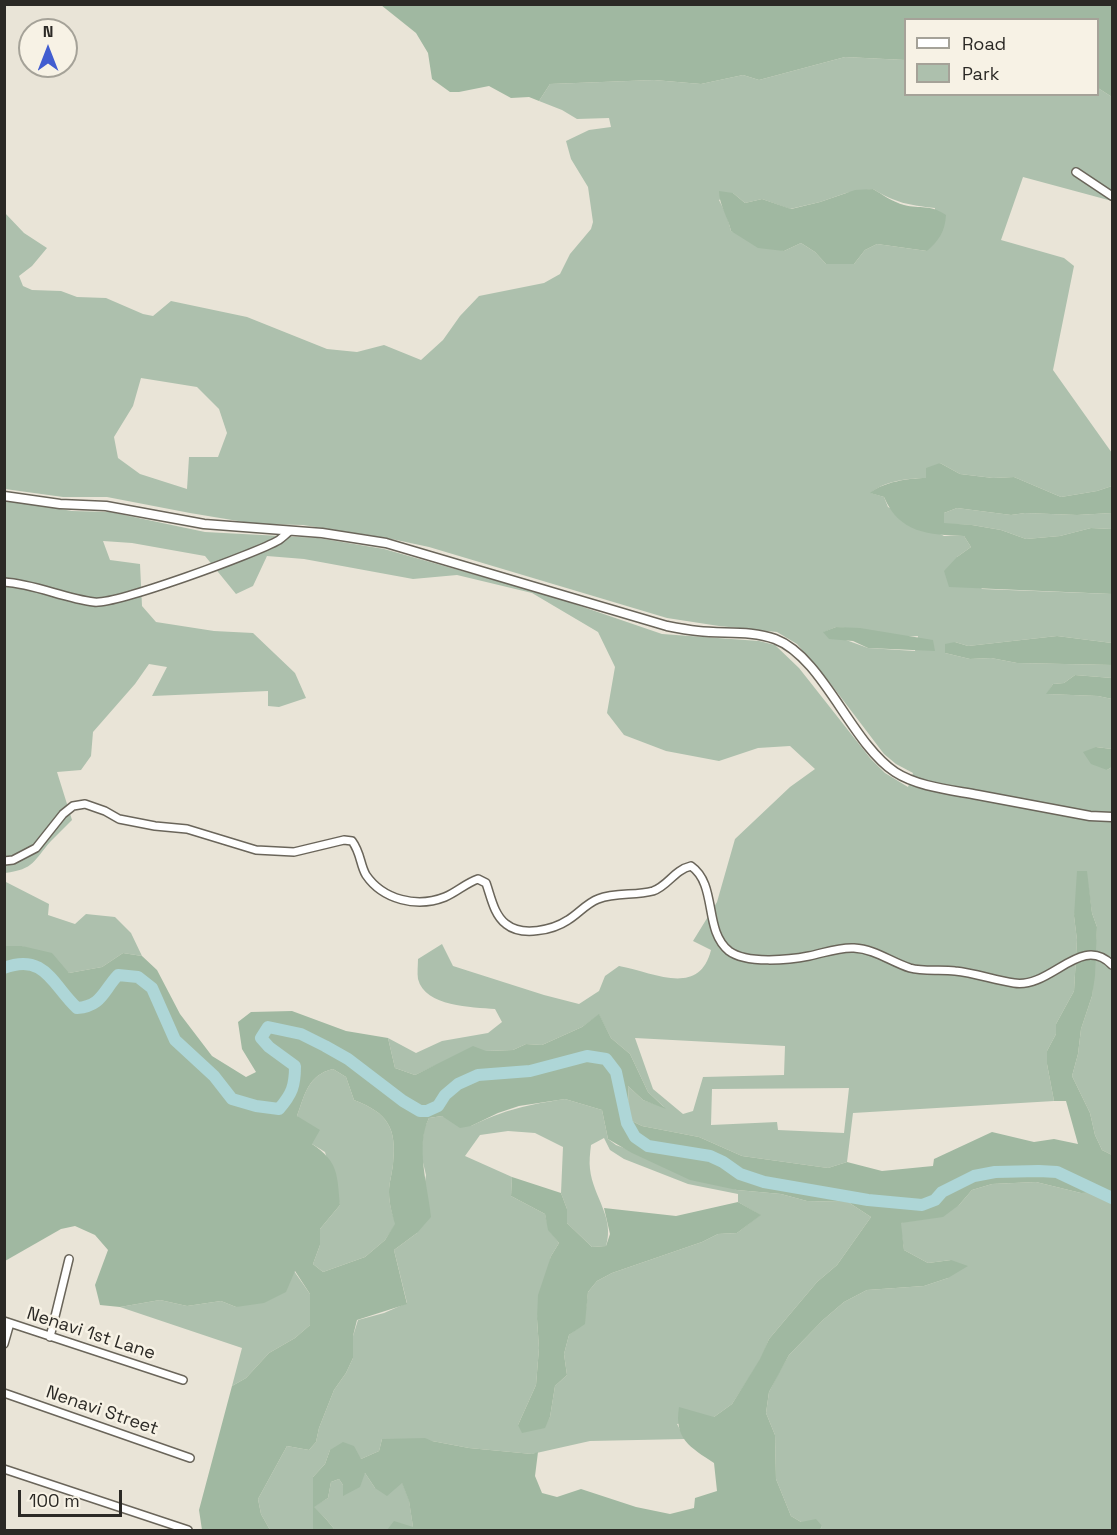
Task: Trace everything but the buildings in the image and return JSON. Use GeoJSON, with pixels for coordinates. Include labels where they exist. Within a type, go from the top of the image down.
{"type":"FeatureCollection","features":[{"type":"Feature","properties":{"kind":"street"},"geometry":{"type":"LineString","coordinates":[[1076,172],[1113,196]]}},
{"type":"Feature","properties":{"kind":"street"},"geometry":{"type":"LineString","coordinates":[[4,496],[60,504],[106,506],[204,524],[322,533],[386,543],[667,626],[697,631],[759,634],[776,639],[791,648],[809,666],[879,759],[896,773],[914,781],[956,791],[1090,816],[1113,817]]}},
{"type":"Feature","properties":{"kind":"street"},"geometry":{"type":"LineString","coordinates":[[4,582],[19,583],[95,603],[114,600],[218,565],[278,540],[290,531]]}},
{"type":"Feature","properties":{"kind":"street"},"geometry":{"type":"LineString","coordinates":[[4,861],[14,861],[36,848],[63,814],[73,806],[85,804],[119,819],[187,829],[256,850],[294,852],[344,840],[352,841],[362,859],[364,872],[375,886],[392,897],[407,901],[443,898],[478,879],[486,883],[496,912],[507,925],[520,929],[539,931],[554,927],[567,922],[595,900],[612,894],[653,891],[664,885],[681,868],[691,866],[699,872],[706,889],[716,935],[729,951],[747,958],[772,960],[854,948],[873,951],[911,968],[956,971],[1017,984],[1036,980],[1055,972],[1078,957],[1092,953],[1102,956],[1113,965]]}},
{"type":"Feature","properties":{"kind":"street"},"geometry":{"type":"LineString","coordinates":[[50,1337],[69,1259]]}},
{"type":"Feature","properties":{"kind":"street","name":"Nenavi 1st Lane"},"geometry":{"type":"LineString","coordinates":[[4,1344],[7,1322],[183,1380]]}},
{"type":"Feature","properties":{"kind":"street","name":"Nenavi Street"},"geometry":{"type":"LineString","coordinates":[[4,1393],[190,1458]]}},
{"type":"Feature","properties":{"kind":"street"},"geometry":{"type":"LineString","coordinates":[[4,1469],[188,1530]]}},
{"type":"Feature","properties":{"kind":"green space"},"geometry":{"type":"Polygon","coordinates":[[[381,5],[1112,5],[1112,97],[1099,89],[1099,18],[904,18],[904,60],[845,57],[759,80],[743,75],[701,84],[654,80],[550,84],[539,101],[529,97],[511,98],[489,86],[450,92],[432,79],[428,53],[416,33],[381,5]]]}},
{"type":"Feature","properties":{"kind":"green space"},"geometry":{"type":"Polygon","coordinates":[[[845,57],[904,60],[904,96],[1099,96],[1099,89],[1112,97],[1112,201],[1023,177],[1001,240],[1064,258],[1074,266],[1053,370],[1112,453],[1112,486],[1061,497],[1014,477],[993,478],[960,474],[940,463],[926,478],[889,483],[871,493],[884,497],[888,507],[944,536],[964,536],[971,547],[957,557],[982,589],[1112,594],[1112,643],[1057,636],[968,646],[955,642],[945,653],[970,659],[991,658],[1017,663],[1112,665],[1112,678],[1075,675],[1064,683],[1053,684],[1047,694],[1098,696],[1112,699],[1112,749],[1096,747],[1107,770],[1112,767],[1112,1155],[1102,1150],[1095,1135],[1090,1113],[1072,1076],[1081,1029],[1092,996],[1097,927],[1092,913],[1086,871],[1074,916],[1077,940],[1074,991],[1056,1024],[1056,1034],[1047,1051],[1047,1064],[1054,1101],[853,1113],[847,1162],[828,1168],[742,1156],[699,1137],[642,1126],[632,1121],[628,1086],[643,1100],[664,1107],[648,1092],[630,1054],[611,1038],[599,1015],[582,1027],[542,1045],[526,1044],[513,1050],[486,1051],[434,1066],[415,1075],[395,1068],[388,1038],[416,1053],[442,1041],[488,1033],[502,1022],[495,1009],[450,1004],[430,995],[422,988],[418,979],[418,959],[442,944],[453,966],[579,1004],[599,991],[605,976],[619,966],[673,978],[686,978],[696,974],[705,965],[711,950],[693,941],[717,902],[735,839],[790,787],[815,769],[790,746],[758,748],[719,761],[666,751],[624,735],[607,713],[615,667],[598,632],[532,593],[457,575],[413,579],[304,559],[267,556],[253,586],[236,594],[205,556],[132,543],[103,541],[110,560],[140,564],[142,606],[156,622],[214,631],[253,633],[295,673],[306,698],[279,707],[268,706],[268,691],[152,696],[167,667],[149,664],[135,684],[93,732],[91,756],[81,770],[57,772],[72,820],[32,863],[22,869],[5,873],[5,500],[72,511],[110,512],[205,532],[318,538],[384,549],[554,597],[662,634],[759,641],[775,645],[799,668],[870,758],[885,773],[908,787],[913,773],[884,754],[797,644],[777,632],[667,618],[429,547],[387,538],[303,525],[256,524],[107,497],[63,497],[5,489],[5,213],[24,233],[47,248],[32,266],[19,276],[23,286],[32,290],[61,291],[77,297],[106,298],[153,316],[171,301],[247,317],[327,349],[357,352],[384,345],[421,360],[443,340],[460,316],[479,296],[544,283],[560,274],[570,254],[591,229],[593,222],[588,187],[571,159],[566,141],[589,130],[611,127],[609,118],[577,119],[539,101],[550,84],[654,80],[701,84],[743,75],[759,80],[845,57]],[[873,189],[846,193],[790,209],[762,199],[745,203],[733,193],[719,200],[731,231],[784,251],[801,243],[815,252],[826,264],[854,264],[865,250],[877,244],[927,251],[935,208],[902,203],[873,189]],[[141,378],[133,406],[114,437],[118,458],[140,474],[187,489],[189,457],[218,457],[227,433],[219,409],[197,387],[141,378]],[[836,627],[824,632],[868,648],[915,651],[918,636],[898,636],[836,627]],[[635,1038],[653,1089],[683,1114],[693,1111],[703,1077],[784,1075],[785,1046],[635,1038]],[[849,1088],[712,1089],[711,1125],[777,1122],[778,1130],[844,1133],[849,1088]]]}},
{"type":"Feature","properties":{"kind":"green space"},"geometry":{"type":"Polygon","coordinates":[[[873,189],[900,204],[930,208],[946,215],[941,235],[927,251],[877,244],[865,250],[854,264],[826,264],[815,252],[801,243],[784,251],[758,248],[731,231],[720,201],[719,191],[733,193],[745,203],[762,199],[791,209],[855,190],[873,189]]]}},
{"type":"Feature","properties":{"kind":"green space"},"geometry":{"type":"Polygon","coordinates":[[[940,463],[960,474],[993,478],[1014,477],[1061,497],[1112,486],[1112,513],[1011,515],[957,508],[944,513],[944,523],[1001,530],[1026,539],[1060,536],[1091,528],[1112,529],[1112,594],[949,587],[944,571],[957,557],[971,547],[964,536],[939,535],[916,530],[898,518],[884,497],[870,493],[896,481],[926,478],[926,468],[940,463]]]}},
{"type":"Feature","properties":{"kind":"green space"},"geometry":{"type":"Polygon","coordinates":[[[957,508],[1011,515],[1112,513],[1112,529],[1091,528],[1060,536],[1026,539],[1001,530],[972,525],[944,524],[944,513],[957,508]]]}},
{"type":"Feature","properties":{"kind":"green space"},"geometry":{"type":"Polygon","coordinates":[[[836,627],[860,628],[933,640],[935,651],[868,648],[853,641],[829,639],[823,632],[836,627]]]}},
{"type":"Feature","properties":{"kind":"green space"},"geometry":{"type":"Polygon","coordinates":[[[1057,636],[1112,643],[1112,665],[1017,663],[991,658],[970,659],[945,653],[945,644],[955,642],[968,646],[1057,636]]]}},
{"type":"Feature","properties":{"kind":"green space"},"geometry":{"type":"Polygon","coordinates":[[[1075,675],[1112,678],[1112,699],[1098,696],[1046,694],[1053,684],[1064,683],[1075,675]]]}},
{"type":"Feature","properties":{"kind":"green space"},"geometry":{"type":"Polygon","coordinates":[[[1096,747],[1112,749],[1112,767],[1107,770],[1091,764],[1083,752],[1096,747]]]}},
{"type":"Feature","properties":{"kind":"green space"},"geometry":{"type":"Polygon","coordinates":[[[1077,871],[1087,871],[1092,913],[1097,927],[1095,976],[1072,1076],[1090,1113],[1095,1135],[1102,1150],[1112,1155],[1112,1192],[1081,1193],[1036,1182],[992,1184],[972,1190],[959,1205],[943,1217],[901,1223],[904,1250],[928,1263],[951,1260],[968,1266],[948,1278],[924,1286],[867,1290],[844,1302],[789,1355],[769,1392],[766,1413],[775,1435],[776,1479],[791,1516],[801,1522],[816,1519],[822,1526],[820,1530],[387,1530],[394,1521],[413,1527],[409,1501],[402,1483],[387,1496],[375,1488],[365,1473],[360,1487],[343,1496],[343,1485],[339,1479],[331,1482],[328,1498],[314,1507],[335,1530],[313,1530],[313,1477],[325,1464],[330,1450],[343,1442],[354,1446],[361,1459],[379,1451],[382,1439],[425,1438],[469,1448],[532,1454],[538,1452],[535,1476],[542,1493],[557,1497],[581,1489],[636,1507],[670,1514],[694,1508],[695,1498],[717,1491],[714,1463],[691,1447],[682,1435],[678,1418],[679,1407],[714,1417],[732,1404],[760,1359],[769,1339],[817,1282],[837,1265],[871,1217],[848,1202],[807,1201],[781,1194],[737,1190],[690,1180],[608,1139],[602,1110],[565,1099],[519,1106],[471,1126],[460,1128],[442,1116],[429,1118],[425,1129],[423,1153],[431,1217],[417,1233],[394,1250],[407,1304],[357,1320],[353,1336],[353,1358],[334,1390],[316,1442],[309,1450],[287,1446],[258,1499],[261,1514],[270,1530],[202,1530],[199,1510],[232,1386],[246,1378],[269,1353],[295,1338],[310,1325],[310,1294],[295,1271],[286,1292],[264,1303],[236,1307],[221,1301],[187,1306],[160,1300],[120,1307],[100,1305],[95,1285],[108,1250],[95,1235],[75,1226],[61,1229],[5,1261],[5,946],[22,946],[52,953],[69,973],[102,967],[123,953],[142,956],[157,970],[180,1014],[212,1056],[246,1077],[256,1072],[242,1049],[238,1022],[251,1012],[292,1011],[346,1031],[388,1038],[395,1068],[415,1075],[473,1046],[486,1051],[513,1050],[526,1044],[542,1045],[582,1027],[599,1014],[611,1038],[630,1054],[648,1092],[666,1109],[643,1100],[628,1086],[632,1121],[642,1126],[699,1137],[742,1156],[828,1168],[847,1162],[882,1171],[933,1166],[934,1159],[992,1132],[1034,1142],[1054,1139],[1078,1144],[1066,1101],[1054,1101],[1047,1064],[1047,1051],[1056,1034],[1056,1024],[1074,991],[1077,940],[1074,916],[1077,871]],[[333,1069],[318,1076],[309,1086],[297,1116],[320,1130],[312,1144],[332,1163],[337,1177],[340,1205],[320,1229],[320,1245],[313,1264],[323,1272],[365,1257],[385,1240],[395,1224],[389,1196],[394,1151],[391,1131],[388,1123],[375,1110],[354,1100],[346,1077],[333,1069]]]}},
{"type":"Feature","properties":{"kind":"green space"},"geometry":{"type":"Polygon","coordinates":[[[4,881],[49,904],[48,915],[75,924],[86,914],[115,917],[131,933],[142,956],[123,953],[102,967],[69,973],[22,946],[5,946],[4,881]]]}},
{"type":"Feature","properties":{"kind":"green space"},"geometry":{"type":"Polygon","coordinates":[[[333,1069],[346,1077],[354,1100],[375,1110],[388,1123],[394,1151],[389,1196],[396,1224],[385,1240],[365,1257],[323,1272],[313,1264],[320,1245],[320,1229],[340,1205],[325,1152],[312,1144],[297,1116],[309,1086],[318,1076],[333,1069]]]}},
{"type":"Feature","properties":{"kind":"green space"},"geometry":{"type":"Polygon","coordinates":[[[565,1099],[602,1110],[608,1139],[616,1145],[737,1190],[781,1194],[807,1201],[848,1202],[871,1217],[837,1265],[817,1282],[769,1339],[761,1359],[732,1404],[714,1417],[677,1424],[685,1439],[590,1441],[532,1454],[469,1448],[432,1441],[382,1439],[379,1451],[361,1459],[330,1450],[325,1464],[313,1477],[314,1506],[328,1498],[331,1482],[339,1479],[343,1485],[343,1495],[365,1473],[375,1488],[402,1482],[409,1500],[413,1527],[387,1530],[335,1530],[314,1508],[313,1530],[270,1530],[261,1514],[258,1499],[287,1446],[309,1450],[316,1442],[334,1390],[353,1358],[353,1336],[358,1320],[384,1313],[407,1303],[394,1250],[417,1233],[426,1175],[421,1154],[424,1129],[429,1118],[442,1116],[471,1126],[506,1112],[565,1099]],[[508,1131],[480,1135],[465,1156],[512,1177],[511,1196],[545,1214],[549,1230],[559,1243],[551,1256],[537,1319],[539,1348],[536,1385],[518,1425],[544,1428],[550,1417],[555,1386],[567,1375],[564,1354],[569,1335],[584,1323],[588,1292],[597,1281],[612,1273],[702,1242],[718,1234],[737,1233],[760,1215],[738,1202],[738,1194],[688,1184],[624,1159],[610,1150],[604,1138],[591,1145],[590,1163],[592,1179],[606,1216],[608,1236],[606,1246],[592,1247],[567,1223],[567,1209],[561,1193],[563,1147],[535,1133],[508,1131]]]}},
{"type":"Feature","properties":{"kind":"green space"},"geometry":{"type":"Polygon","coordinates":[[[512,1177],[561,1193],[567,1209],[567,1223],[592,1247],[606,1246],[610,1234],[604,1208],[676,1216],[738,1202],[761,1215],[737,1233],[718,1234],[702,1242],[612,1273],[597,1281],[588,1292],[585,1324],[569,1335],[564,1354],[567,1375],[555,1386],[550,1417],[545,1428],[522,1433],[518,1425],[536,1385],[539,1348],[538,1295],[551,1256],[559,1243],[548,1230],[545,1214],[511,1196],[512,1177]]]}},
{"type":"Feature","properties":{"kind":"green space"},"geometry":{"type":"Polygon","coordinates":[[[1036,1182],[1081,1193],[1112,1192],[1112,1530],[820,1530],[822,1526],[801,1522],[791,1516],[776,1479],[775,1435],[766,1413],[769,1392],[789,1355],[844,1302],[867,1290],[924,1286],[948,1278],[951,1260],[928,1263],[904,1250],[900,1223],[959,1205],[972,1190],[992,1184],[1036,1182]]]}},
{"type":"Feature","properties":{"kind":"green space"},"geometry":{"type":"Polygon","coordinates":[[[294,1271],[310,1294],[310,1325],[295,1338],[269,1353],[246,1378],[232,1386],[242,1348],[120,1307],[160,1300],[187,1306],[221,1301],[236,1307],[294,1271]]]}},
{"type":"Feature","properties":{"kind":"waterway"},"geometry":{"type":"LineString","coordinates":[[1070,4],[1083,4]]}},
{"type":"Feature","properties":{"kind":"waterway"},"geometry":{"type":"LineString","coordinates":[[4,968],[18,964],[29,964],[39,968],[54,981],[77,1008],[97,1001],[118,975],[138,977],[152,988],[175,1040],[214,1076],[232,1099],[256,1106],[279,1109],[290,1094],[294,1079],[295,1066],[269,1047],[261,1038],[268,1027],[301,1034],[325,1046],[348,1059],[403,1101],[420,1111],[427,1111],[438,1106],[445,1095],[458,1084],[478,1075],[530,1071],[587,1056],[606,1059],[616,1072],[627,1123],[635,1137],[648,1146],[710,1156],[740,1174],[764,1182],[868,1200],[922,1205],[935,1200],[942,1192],[974,1176],[995,1172],[1039,1171],[1057,1172],[1112,1198]]}}]}
